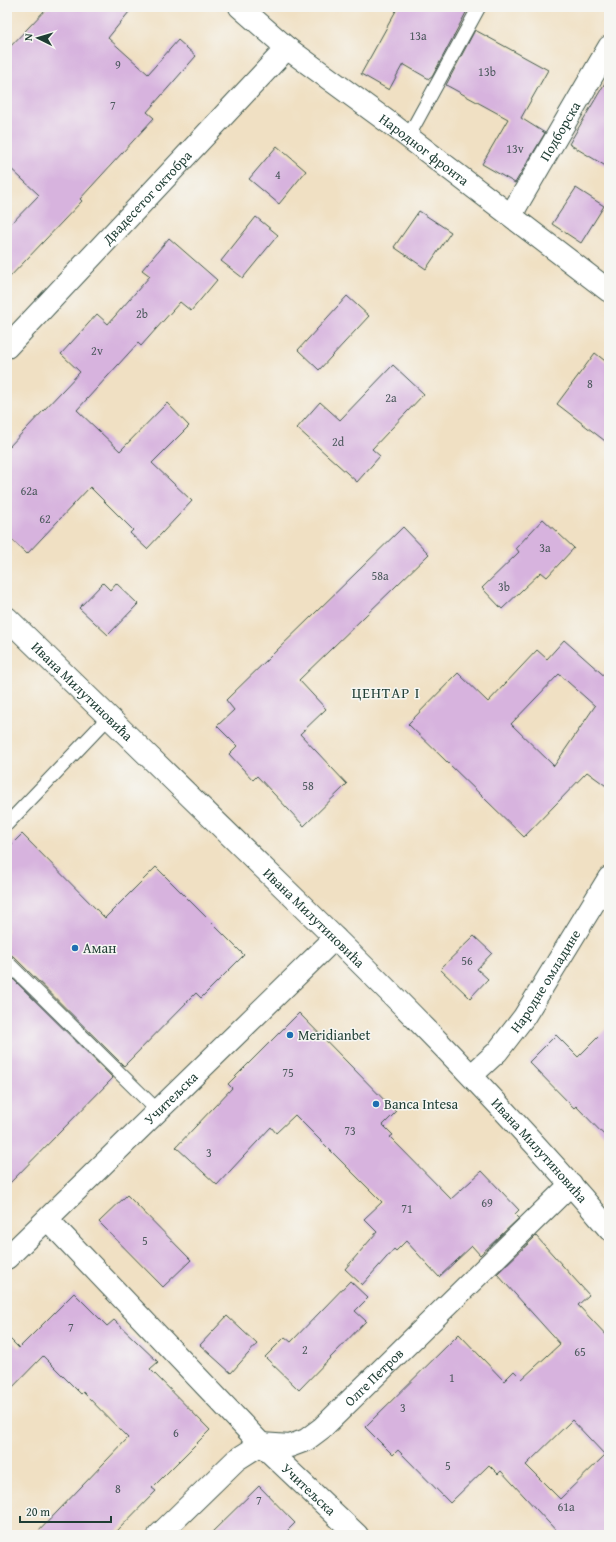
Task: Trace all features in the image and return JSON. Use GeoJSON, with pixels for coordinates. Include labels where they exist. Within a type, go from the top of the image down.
{"type":"FeatureCollection","features":[{"type":"Feature","properties":{"kind":"street","name":"Народног фронта"},"geometry":{"type":"LineString","coordinates":[[240,7],[287,48],[408,137],[609,291]]}},
{"type":"Feature","properties":{"kind":"street","name":"Подборска"},"geometry":{"type":"LineString","coordinates":[[511,216],[609,47]]}},
{"type":"Feature","properties":{"kind":"street","name":"Двадесетог октобра"},"geometry":{"type":"LineString","coordinates":[[7,347],[287,48]]}},
{"type":"Feature","properties":{"kind":"street","name":"Ивана Милутиновића"},"geometry":{"type":"LineString","coordinates":[[7,618],[335,938],[472,1075],[571,1184],[609,1229]]}},
{"type":"Feature","properties":{"kind":"street","name":"Народне омладине"},"geometry":{"type":"LineString","coordinates":[[472,1075],[497,1052],[524,1017],[609,878]]}},
{"type":"Feature","properties":{"kind":"street","name":"Учитељска"},"geometry":{"type":"LineString","coordinates":[[7,1258],[48,1220],[335,938]]}},
{"type":"Feature","properties":{"kind":"street","name":"Олге Петров"},"geometry":{"type":"LineString","coordinates":[[261,1444],[290,1446],[306,1440],[322,1428],[571,1184]]}},
{"type":"Feature","properties":{"kind":"street","name":"Учитељска"},"geometry":{"type":"LineString","coordinates":[[48,1220],[261,1444],[357,1535]]}},
{"type":"Feature","properties":{"kind":"street"},"geometry":{"type":"LineString","coordinates":[[159,1535],[236,1460],[261,1444]]}},
{"type":"Feature","properties":{"kind":"lane"},"geometry":{"type":"LineString","coordinates":[[408,137],[479,7]]}},
{"type":"Feature","properties":{"kind":"lane"},"geometry":{"type":"LineString","coordinates":[[7,824],[109,717]]}},
{"type":"Feature","properties":{"kind":"lane"},"geometry":{"type":"LineString","coordinates":[[7,962],[158,1111]]}},
{"type":"Feature","properties":{"kind":"building"},"geometry":{"type":"Polygon","coordinates":[[[48,7],[133,7],[108,38],[148,74],[178,40],[196,56],[147,112],[154,118],[80,199],[82,201],[7,280],[7,228],[39,195],[7,165],[7,50],[48,7]]]}},
{"type":"Feature","properties":{"kind":"building"},"geometry":{"type":"Polygon","coordinates":[[[398,7],[469,7],[432,77],[429,79],[403,64],[389,90],[361,74],[398,7]]]}},
{"type":"Feature","properties":{"kind":"building"},"geometry":{"type":"Polygon","coordinates":[[[475,30],[548,70],[521,118],[545,133],[515,183],[482,164],[508,119],[446,85],[475,30]]]}},
{"type":"Feature","properties":{"kind":"building"},"geometry":{"type":"Polygon","coordinates":[[[609,76],[609,168],[569,144],[609,76]]]}},
{"type":"Feature","properties":{"kind":"building"},"geometry":{"type":"Polygon","coordinates":[[[277,146],[306,171],[279,204],[249,179],[277,146]]]}},
{"type":"Feature","properties":{"kind":"building"},"geometry":{"type":"Polygon","coordinates":[[[576,188],[604,206],[581,243],[552,224],[576,188]]]}},
{"type":"Feature","properties":{"kind":"building"},"geometry":{"type":"Polygon","coordinates":[[[419,211],[451,232],[426,269],[394,247],[419,211]]]}},
{"type":"Feature","properties":{"kind":"building"},"geometry":{"type":"Polygon","coordinates":[[[256,217],[278,235],[243,278],[221,261],[256,217]]]}},
{"type":"Feature","properties":{"kind":"building"},"geometry":{"type":"Polygon","coordinates":[[[169,238],[217,280],[191,311],[180,302],[141,346],[138,343],[77,410],[120,451],[167,403],[189,426],[152,463],[192,501],[147,549],[130,533],[133,530],[90,487],[27,554],[7,535],[7,449],[80,372],[61,354],[97,314],[108,324],[150,276],[142,270],[169,238]]]}},
{"type":"Feature","properties":{"kind":"building"},"geometry":{"type":"Polygon","coordinates":[[[347,296],[369,316],[319,370],[298,350],[347,296]]]}},
{"type":"Feature","properties":{"kind":"building"},"geometry":{"type":"Polygon","coordinates":[[[595,353],[609,364],[609,444],[557,404],[595,353]]]}},
{"type":"Feature","properties":{"kind":"building"},"geometry":{"type":"Polygon","coordinates":[[[393,365],[424,394],[372,449],[380,456],[357,482],[297,428],[320,402],[340,420],[393,365]]]}},
{"type":"Feature","properties":{"kind":"building"},"geometry":{"type":"Polygon","coordinates":[[[543,519],[574,548],[547,577],[541,572],[502,609],[482,588],[519,552],[516,548],[543,519]]]}},
{"type":"Feature","properties":{"kind":"building"},"geometry":{"type":"Polygon","coordinates":[[[403,527],[429,554],[299,680],[326,709],[300,734],[347,784],[304,826],[257,776],[253,780],[229,754],[237,746],[217,726],[234,710],[226,700],[403,527]]]}},
{"type":"Feature","properties":{"kind":"building"},"geometry":{"type":"Polygon","coordinates":[[[103,583],[110,590],[116,583],[138,604],[108,635],[79,608],[103,583]]]}},
{"type":"Feature","properties":{"kind":"building"},"geometry":{"type":"Polygon","coordinates":[[[564,640],[609,680],[609,788],[587,772],[524,837],[408,724],[458,673],[488,702],[537,650],[547,659],[564,640]],[[559,674],[511,724],[554,766],[595,706],[559,674]]]}},
{"type":"Feature","properties":{"kind":"building","name":"Аман"},"geometry":{"type":"Polygon","coordinates":[[[22,834],[105,918],[156,867],[244,955],[201,998],[196,993],[124,1066],[13,956],[7,954],[7,849],[22,834]]]}},
{"type":"Feature","properties":{"kind":"building"},"geometry":{"type":"Polygon","coordinates":[[[474,936],[492,953],[477,969],[488,979],[470,998],[440,969],[474,936]]]}},
{"type":"Feature","properties":{"kind":"building"},"geometry":{"type":"Polygon","coordinates":[[[7,973],[113,1078],[7,1186],[7,973]]]}},
{"type":"Feature","properties":{"kind":"building"},"geometry":{"type":"Polygon","coordinates":[[[299,1013],[396,1112],[383,1125],[393,1135],[390,1137],[451,1199],[482,1171],[519,1210],[515,1214],[519,1218],[480,1255],[472,1246],[439,1277],[406,1241],[396,1251],[394,1249],[362,1285],[345,1269],[377,1232],[364,1219],[382,1202],[295,1115],[276,1133],[271,1127],[217,1185],[176,1147],[232,1088],[228,1084],[299,1013]]]}},
{"type":"Feature","properties":{"kind":"building"},"geometry":{"type":"Polygon","coordinates":[[[609,1026],[609,1140],[576,1106],[574,1108],[529,1062],[556,1035],[578,1057],[609,1026]]]}},
{"type":"Feature","properties":{"kind":"building"},"geometry":{"type":"Polygon","coordinates":[[[127,1195],[191,1260],[163,1287],[99,1222],[127,1195]]]}},
{"type":"Feature","properties":{"kind":"building"},"geometry":{"type":"Polygon","coordinates":[[[536,1236],[589,1295],[578,1305],[609,1338],[609,1535],[560,1535],[501,1471],[498,1474],[489,1465],[450,1503],[398,1450],[393,1455],[365,1427],[459,1334],[504,1381],[514,1371],[522,1379],[560,1344],[497,1274],[536,1236]],[[572,1420],[526,1465],[560,1499],[605,1455],[572,1420]]]}},
{"type":"Feature","properties":{"kind":"building"},"geometry":{"type":"Polygon","coordinates":[[[350,1281],[368,1298],[355,1311],[366,1321],[299,1390],[265,1357],[285,1337],[291,1342],[350,1281]]]}},
{"type":"Feature","properties":{"kind":"building"},"geometry":{"type":"Polygon","coordinates":[[[74,1293],[107,1326],[114,1320],[158,1362],[150,1369],[210,1430],[152,1488],[156,1491],[113,1535],[35,1535],[128,1438],[83,1392],[81,1394],[43,1356],[7,1393],[7,1336],[19,1348],[74,1293]]]}},
{"type":"Feature","properties":{"kind":"building"},"geometry":{"type":"Polygon","coordinates":[[[227,1316],[257,1344],[231,1373],[200,1345],[227,1316]]]}},
{"type":"Feature","properties":{"kind":"building"},"geometry":{"type":"Polygon","coordinates":[[[259,1486],[295,1523],[283,1535],[209,1535],[259,1486]]]}},
{"type":"Feature","properties":{"kind":"place","name":"Аман"},"geometry":{"type":"Point","coordinates":[75,948]}},
{"type":"Feature","properties":{"kind":"place","name":"Meridianbet"},"geometry":{"type":"Point","coordinates":[290,1035]}},
{"type":"Feature","properties":{"kind":"place","name":"Banca Intesa"},"geometry":{"type":"Point","coordinates":[376,1104]}},
{"type":"Feature","properties":{"kind":"district","name":"ЦЕНТАР I"},"geometry":{"type":"Point","coordinates":[386,693]}}]}
